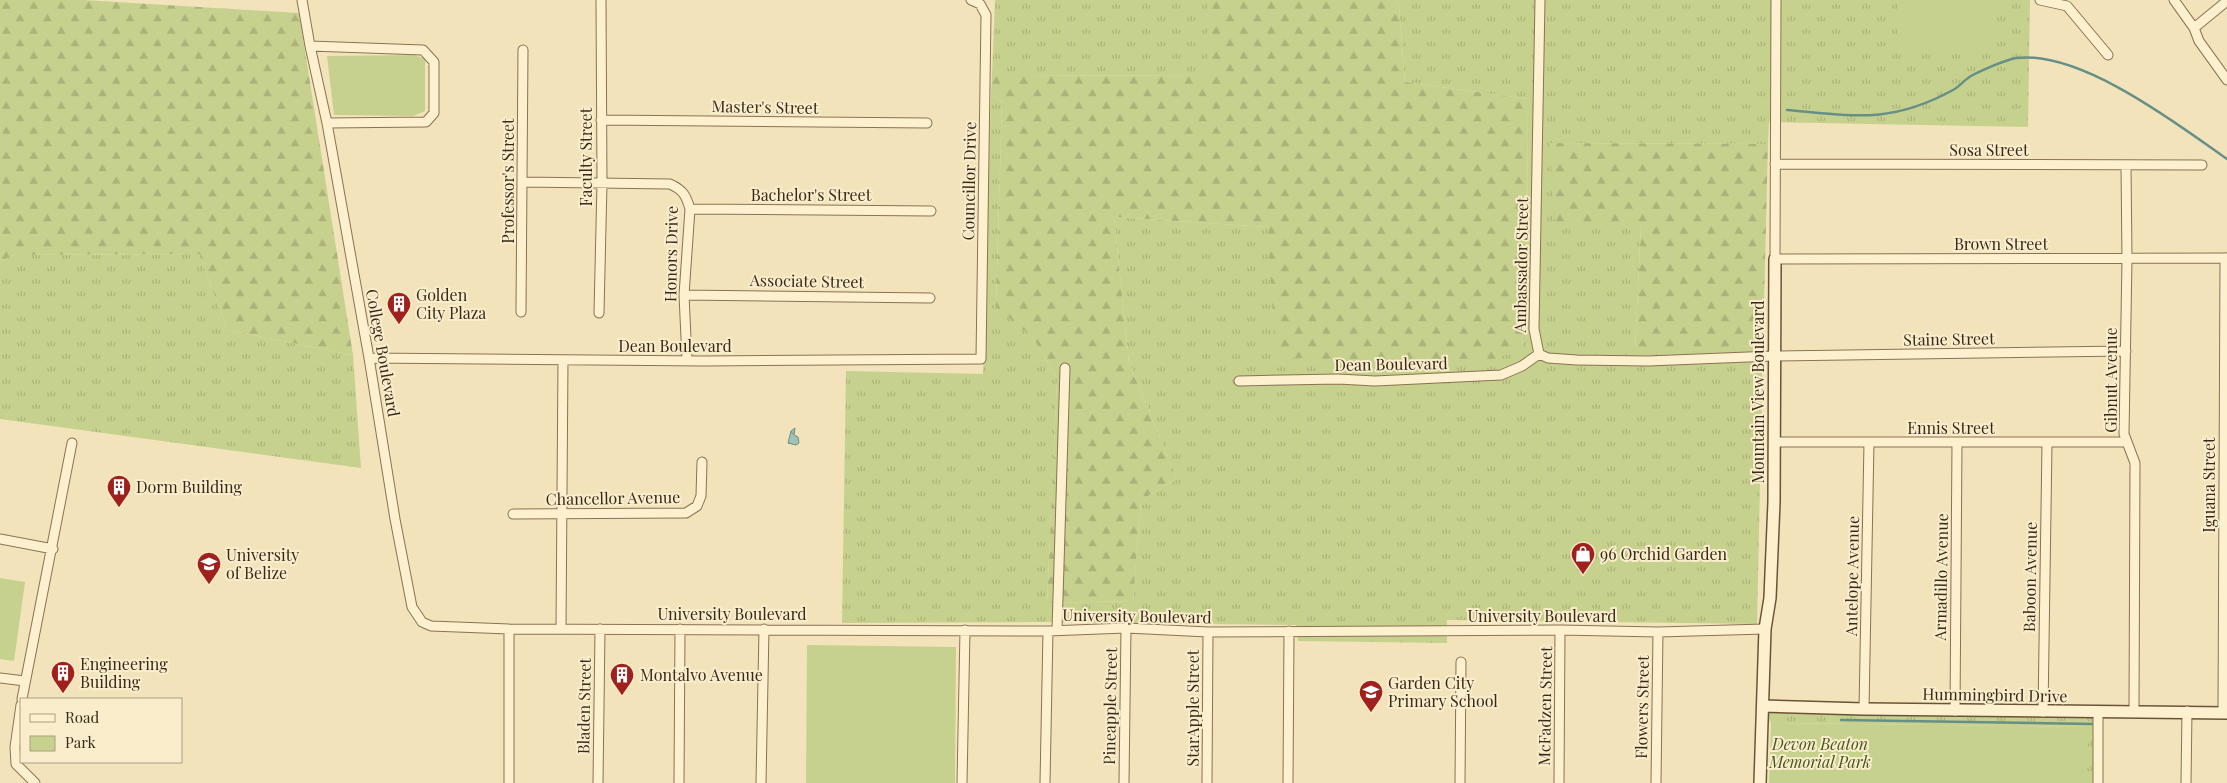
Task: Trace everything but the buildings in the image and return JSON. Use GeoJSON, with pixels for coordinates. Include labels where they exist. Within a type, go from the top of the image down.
{"type":"FeatureCollection","features":[{"type":"Feature","properties":{"kind":"street","name":"College Boulevard"},"geometry":{"type":"LineString","coordinates":[[302,0],[327,123],[369,358],[394,519],[412,607],[416,616],[430,626],[509,629]]}},
{"type":"Feature","properties":{"kind":"street","name":"Faculty Street"},"geometry":{"type":"LineString","coordinates":[[598,313],[602,183],[601,0]]}},
{"type":"Feature","properties":{"kind":"street","name":"Ambassador Street"},"geometry":{"type":"LineString","coordinates":[[1540,0],[1534,329],[1539,354],[1548,358],[1640,361],[1773,356]]}},
{"type":"Feature","properties":{"kind":"street","name":"Mountain View Boulevard"},"geometry":{"type":"LineString","coordinates":[[1760,783],[1765,629],[1770,598],[1774,442],[1776,0]]}},
{"type":"Feature","properties":{"kind":"street"},"geometry":{"type":"LineString","coordinates":[[2040,0],[2067,6],[2108,54]]}},
{"type":"Feature","properties":{"kind":"street"},"geometry":{"type":"LineString","coordinates":[[2174,0],[2194,28],[2199,41],[2227,80]]}},
{"type":"Feature","properties":{"kind":"street"},"geometry":{"type":"LineString","coordinates":[[2194,28],[2227,1]]}},
{"type":"Feature","properties":{"kind":"street","name":"Councillor Drive"},"geometry":{"type":"LineString","coordinates":[[975,2],[986,15],[981,360]]}},
{"type":"Feature","properties":{"kind":"street"},"geometry":{"type":"LineString","coordinates":[[310,46],[423,50],[434,62],[434,112],[426,122],[327,123]]}},
{"type":"Feature","properties":{"kind":"street","name":"Professor's Street"},"geometry":{"type":"LineString","coordinates":[[521,312],[523,50]]}},
{"type":"Feature","properties":{"kind":"street","name":"Master's Street"},"geometry":{"type":"LineString","coordinates":[[601,120],[927,123]]}},
{"type":"Feature","properties":{"kind":"street","name":"Sosa Street"},"geometry":{"type":"LineString","coordinates":[[1775,164],[2202,165]]}},
{"type":"Feature","properties":{"kind":"street","name":"Gibnut Avenue"},"geometry":{"type":"LineString","coordinates":[[2126,166],[2127,259],[2124,434],[2135,463],[2134,712]]}},
{"type":"Feature","properties":{"kind":"street","name":"Honors Drive"},"geometry":{"type":"LineString","coordinates":[[523,182],[670,184],[681,189],[686,196],[690,209],[684,294],[687,360]]}},
{"type":"Feature","properties":{"kind":"street","name":"Bachelor's Street"},"geometry":{"type":"LineString","coordinates":[[690,209],[931,211]]}},
{"type":"Feature","properties":{"kind":"street","name":"Brown Street"},"geometry":{"type":"LineString","coordinates":[[1775,259],[2226,258]]}},
{"type":"Feature","properties":{"kind":"street","name":"Iguana Street"},"geometry":{"type":"LineString","coordinates":[[2225,713],[2226,258]]}},
{"type":"Feature","properties":{"kind":"street","name":"Associate Street"},"geometry":{"type":"LineString","coordinates":[[684,294],[930,298]]}},
{"type":"Feature","properties":{"kind":"street","name":"Staine Street"},"geometry":{"type":"LineString","coordinates":[[1773,356],[2126,351]]}},
{"type":"Feature","properties":{"kind":"street","name":"Dean Boulevard"},"geometry":{"type":"LineString","coordinates":[[1239,381],[1338,379],[1375,381],[1501,375],[1522,366],[1539,354]]}},
{"type":"Feature","properties":{"kind":"street","name":"Dean Boulevard"},"geometry":{"type":"LineString","coordinates":[[369,358],[981,360]]}},
{"type":"Feature","properties":{"kind":"street"},"geometry":{"type":"LineString","coordinates":[[562,629],[563,360]]}},
{"type":"Feature","properties":{"kind":"street"},"geometry":{"type":"LineString","coordinates":[[1046,783],[1065,368]]}},
{"type":"Feature","properties":{"kind":"street","name":"Ennis Street"},"geometry":{"type":"LineString","coordinates":[[1774,442],[2048,444],[2127,442]]}},
{"type":"Feature","properties":{"kind":"street","name":"Antelope Avenue"},"geometry":{"type":"LineString","coordinates":[[1864,710],[1869,442]]}},
{"type":"Feature","properties":{"kind":"street"},"geometry":{"type":"LineString","coordinates":[[22,698],[53,549],[72,443]]}},
{"type":"Feature","properties":{"kind":"street","name":"Armadillo Avenue"},"geometry":{"type":"LineString","coordinates":[[1955,711],[1957,443]]}},
{"type":"Feature","properties":{"kind":"street","name":"Baboon Avenue"},"geometry":{"type":"LineString","coordinates":[[2043,712],[2048,444]]}},
{"type":"Feature","properties":{"kind":"street","name":"Chancellor Avenue"},"geometry":{"type":"LineString","coordinates":[[513,514],[686,513],[697,506],[701,496],[702,462]]}},
{"type":"Feature","properties":{"kind":"street"},"geometry":{"type":"LineString","coordinates":[[0,539],[53,549]]}},
{"type":"Feature","properties":{"kind":"street","name":"University Boulevard"},"geometry":{"type":"LineString","coordinates":[[509,629],[1053,630],[1126,628],[1208,632],[1560,630],[1658,632],[1765,629]]}},
{"type":"Feature","properties":{"kind":"street","name":"Pineapple Street"},"geometry":{"type":"LineString","coordinates":[[1124,783],[1126,628]]}},
{"type":"Feature","properties":{"kind":"street"},"geometry":{"type":"LineString","coordinates":[[509,629],[509,783]]}},
{"type":"Feature","properties":{"kind":"street","name":"Bladen Street"},"geometry":{"type":"LineString","coordinates":[[598,783],[600,629]]}},
{"type":"Feature","properties":{"kind":"street"},"geometry":{"type":"LineString","coordinates":[[679,783],[680,629]]}},
{"type":"Feature","properties":{"kind":"street"},"geometry":{"type":"LineString","coordinates":[[761,783],[764,629]]}},
{"type":"Feature","properties":{"kind":"street"},"geometry":{"type":"LineString","coordinates":[[962,783],[964,630]]}},
{"type":"Feature","properties":{"kind":"street","name":"McFadzen Street"},"geometry":{"type":"LineString","coordinates":[[1559,783],[1560,630]]}},
{"type":"Feature","properties":{"kind":"street"},"geometry":{"type":"LineString","coordinates":[[1288,783],[1289,631]]}},
{"type":"Feature","properties":{"kind":"street","name":"StarApple Street"},"geometry":{"type":"LineString","coordinates":[[1208,632],[1208,783]]}},
{"type":"Feature","properties":{"kind":"street","name":"Flowers Street"},"geometry":{"type":"LineString","coordinates":[[1656,783],[1658,632]]}},
{"type":"Feature","properties":{"kind":"street"},"geometry":{"type":"LineString","coordinates":[[1460,783],[1461,662]]}},
{"type":"Feature","properties":{"kind":"street"},"geometry":{"type":"LineString","coordinates":[[0,678],[25,681]]}},
{"type":"Feature","properties":{"kind":"street","name":"Hummingbird Drive"},"geometry":{"type":"LineString","coordinates":[[1763,706],[1864,710],[2187,711],[2225,713]]}},
{"type":"Feature","properties":{"kind":"street"},"geometry":{"type":"LineString","coordinates":[[2186,783],[2187,711]]}},
{"type":"Feature","properties":{"kind":"street"},"geometry":{"type":"LineString","coordinates":[[20,712],[15,747],[16,764],[35,783]]}},
{"type":"Feature","properties":{"kind":"street"},"geometry":{"type":"LineString","coordinates":[[2098,712],[2098,783]]}},
{"type":"Feature","properties":{"kind":"green space"},"geometry":{"type":"Polygon","coordinates":[[[0,0],[84,0],[299,13],[353,355],[228,330],[199,254],[14,255],[0,261],[0,0]]]}},
{"type":"Feature","properties":{"kind":"green space"},"geometry":{"type":"Polygon","coordinates":[[[995,0],[1208,0],[1208,76],[992,75],[995,0]]]}},
{"type":"Feature","properties":{"kind":"green space"},"geometry":{"type":"Polygon","coordinates":[[[1208,0],[1396,0],[1399,6],[1405,82],[1528,99],[1527,267],[1522,348],[1484,364],[1275,357],[1268,227],[1114,217],[1129,363],[1177,479],[1141,500],[1133,601],[1047,603],[1057,378],[1033,338],[996,307],[1002,102],[991,94],[992,75],[1208,76],[1208,0]]]}},
{"type":"Feature","properties":{"kind":"green space"},"geometry":{"type":"Polygon","coordinates":[[[1396,0],[2030,0],[2028,127],[1769,122],[1768,144],[1550,143],[1641,224],[1635,349],[1763,346],[1757,624],[1447,620],[1447,643],[1298,641],[1296,625],[1045,622],[842,623],[846,371],[983,374],[991,94],[1002,102],[996,306],[1033,338],[1057,378],[1047,603],[1133,601],[1141,500],[1177,479],[1129,363],[1114,217],[1268,227],[1522,348],[1527,267],[1528,99],[1405,82],[1399,6],[1396,0]]]}},
{"type":"Feature","properties":{"kind":"green space"},"geometry":{"type":"Polygon","coordinates":[[[1897,0],[1995,0],[1995,47],[1897,46],[1897,0]]]}},
{"type":"Feature","properties":{"kind":"green space"},"geometry":{"type":"Polygon","coordinates":[[[415,55],[425,59],[425,111],[413,116],[334,115],[327,56],[415,55]]]}},
{"type":"Feature","properties":{"kind":"green space"},"geometry":{"type":"Polygon","coordinates":[[[1550,143],[1768,144],[1763,346],[1635,350],[1641,224],[1555,227],[1550,143]]]}},
{"type":"Feature","properties":{"kind":"green space"},"geometry":{"type":"Polygon","coordinates":[[[199,254],[228,330],[353,355],[361,468],[0,419],[0,261],[14,255],[199,254]]]}},
{"type":"Feature","properties":{"kind":"green space"},"geometry":{"type":"Polygon","coordinates":[[[0,578],[25,582],[14,661],[0,659],[0,578]]]}},
{"type":"Feature","properties":{"kind":"green space"},"geometry":{"type":"Polygon","coordinates":[[[807,645],[956,647],[955,783],[806,783],[807,645]]]}},
{"type":"Feature","properties":{"kind":"green space"},"geometry":{"type":"Polygon","coordinates":[[[1763,706],[2098,713],[2098,783],[2087,783],[2087,727],[1771,723],[1763,706]]]}},
{"type":"Feature","properties":{"kind":"green space","name":"Devon Beaton Memorial Park"},"geometry":{"type":"Polygon","coordinates":[[[1771,723],[2088,727],[2087,783],[1769,783],[1771,723]]]}},
{"type":"Feature","properties":{"kind":"water"},"geometry":{"type":"Polygon","coordinates":[[[795,428],[794,435],[798,437],[799,443],[796,445],[788,443],[791,431],[795,428]]]}},
{"type":"Feature","properties":{"kind":"waterway"},"geometry":{"type":"LineString","coordinates":[[1787,110],[1853,115],[1891,113],[1931,101],[1955,89],[1971,76],[2006,61],[2016,58],[2041,59],[2069,65],[2126,92],[2155,109],[2227,159]]}},
{"type":"Feature","properties":{"kind":"waterway"},"geometry":{"type":"LineString","coordinates":[[1841,720],[2093,724]]}},
{"type":"Feature","properties":{"kind":"place","name":"Golden City Plaza"},"geometry":{"type":"Point","coordinates":[399,325]}},
{"type":"Feature","properties":{"kind":"place","name":"Dorm Building"},"geometry":{"type":"Point","coordinates":[119,508]}},
{"type":"Feature","properties":{"kind":"place","name":"96 Orchid Garden"},"geometry":{"type":"Point","coordinates":[1583,575]}},
{"type":"Feature","properties":{"kind":"place","name":"University of Belize"},"geometry":{"type":"Point","coordinates":[209,585]}},
{"type":"Feature","properties":{"kind":"place","name":"Engineering Building"},"geometry":{"type":"Point","coordinates":[63,694]}},
{"type":"Feature","properties":{"kind":"place","name":"Montalvo Avenue"},"geometry":{"type":"Point","coordinates":[622,696]}},
{"type":"Feature","properties":{"kind":"place","name":"Garden City Primary School"},"geometry":{"type":"Point","coordinates":[1371,713]}}]}
